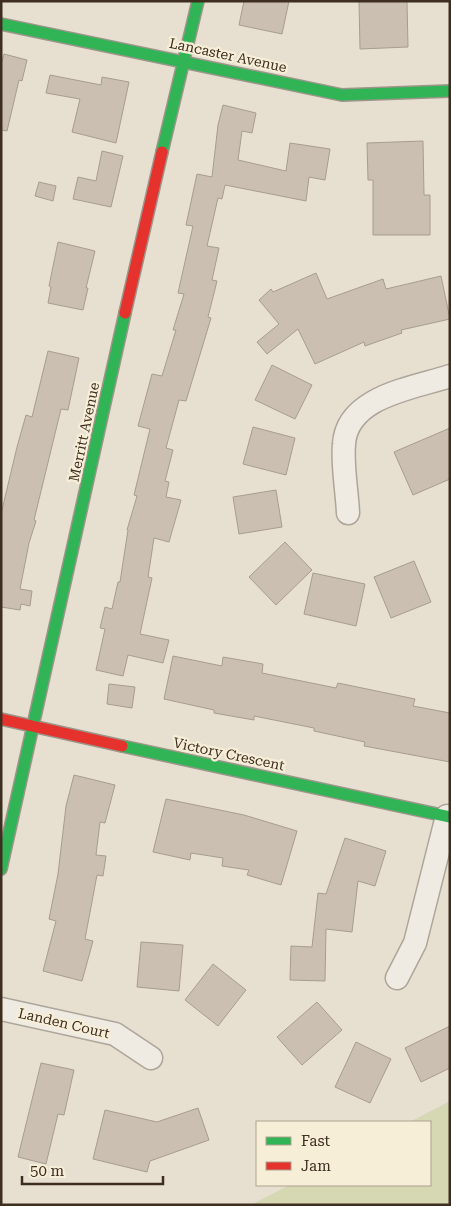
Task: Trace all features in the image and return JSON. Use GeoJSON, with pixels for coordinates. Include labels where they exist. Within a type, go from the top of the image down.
{"type":"FeatureCollection","features":[{"type":"Feature","properties":{"kind":"street","name":"Merritt Avenue"},"geometry":{"type":"LineString","coordinates":[[1,869],[182,61],[198,1]]}},
{"type":"Feature","properties":{"kind":"street","name":"Lancaster Avenue"},"geometry":{"type":"LineString","coordinates":[[1,24],[342,94],[386,95],[450,91]]}},
{"type":"Feature","properties":{"kind":"street"},"geometry":{"type":"LineString","coordinates":[[348,513],[344,443],[350,422],[379,399],[450,376]]}},
{"type":"Feature","properties":{"kind":"street","name":"Victory Crescent"},"geometry":{"type":"LineString","coordinates":[[1,719],[448,817]]}},
{"type":"Feature","properties":{"kind":"street"},"geometry":{"type":"LineString","coordinates":[[396,978],[415,944],[448,817]]}},
{"type":"Feature","properties":{"kind":"street","name":"Landen Court"},"geometry":{"type":"LineString","coordinates":[[1,1009],[115,1034],[151,1058]]}},
{"type":"Feature","properties":{"kind":"green space"},"geometry":{"type":"Polygon","coordinates":[[[450,1101],[450,1205],[251,1205],[287,1186],[431,1186],[431,1121],[412,1121],[450,1101]]]}},
{"type":"Feature","properties":{"kind":"building"},"geometry":{"type":"Polygon","coordinates":[[[244,1],[289,1],[282,34],[239,25],[244,1]]]}},
{"type":"Feature","properties":{"kind":"building"},"geometry":{"type":"Polygon","coordinates":[[[359,1],[407,1],[408,47],[360,49],[359,1]]]}},
{"type":"Feature","properties":{"kind":"building"},"geometry":{"type":"Polygon","coordinates":[[[4,54],[27,60],[22,81],[19,80],[7,131],[1,130],[1,65],[4,54]]]}},
{"type":"Feature","properties":{"kind":"building"},"geometry":{"type":"Polygon","coordinates":[[[50,75],[101,85],[102,77],[129,82],[116,143],[72,132],[80,99],[46,93],[50,75]]]}},
{"type":"Feature","properties":{"kind":"building"},"geometry":{"type":"Polygon","coordinates":[[[223,105],[256,113],[252,133],[242,131],[238,160],[286,171],[290,143],[330,149],[325,180],[309,177],[306,201],[225,185],[222,199],[218,198],[207,246],[219,248],[212,280],[217,281],[208,317],[211,318],[186,401],[179,400],[166,448],[173,450],[165,481],[169,482],[166,497],[181,500],[169,542],[154,538],[148,577],[152,578],[140,634],[169,640],[163,663],[128,655],[123,676],[96,670],[105,629],[100,628],[105,607],[112,609],[118,582],[120,582],[127,530],[137,496],[134,495],[150,429],[138,426],[152,374],[162,376],[176,330],[173,330],[184,294],[178,293],[193,226],[186,225],[197,174],[212,177],[218,125],[223,105]]]}},
{"type":"Feature","properties":{"kind":"building"},"geometry":{"type":"Polygon","coordinates":[[[423,141],[424,195],[430,195],[430,235],[373,235],[373,180],[368,180],[367,143],[423,141]]]}},
{"type":"Feature","properties":{"kind":"building"},"geometry":{"type":"Polygon","coordinates":[[[102,151],[123,156],[111,207],[73,199],[78,177],[96,181],[102,151]]]}},
{"type":"Feature","properties":{"kind":"building"},"geometry":{"type":"Polygon","coordinates":[[[39,182],[56,186],[53,201],[35,196],[39,182]]]}},
{"type":"Feature","properties":{"kind":"building"},"geometry":{"type":"Polygon","coordinates":[[[58,242],[95,251],[83,310],[48,303],[51,287],[49,286],[58,242]]]}},
{"type":"Feature","properties":{"kind":"building"},"geometry":{"type":"Polygon","coordinates":[[[316,273],[327,299],[383,279],[386,289],[441,276],[450,319],[401,330],[402,333],[365,346],[364,342],[315,364],[298,329],[267,354],[257,342],[279,324],[259,300],[271,289],[273,292],[316,273]]]}},
{"type":"Feature","properties":{"kind":"building"},"geometry":{"type":"Polygon","coordinates":[[[48,351],[79,358],[68,410],[61,409],[34,520],[36,521],[29,543],[20,589],[32,591],[30,606],[21,604],[20,610],[1,607],[1,514],[26,415],[32,417],[48,351]]]}},
{"type":"Feature","properties":{"kind":"building"},"geometry":{"type":"Polygon","coordinates":[[[272,365],[312,385],[295,419],[255,400],[272,365]]]}},
{"type":"Feature","properties":{"kind":"building"},"geometry":{"type":"Polygon","coordinates":[[[253,427],[295,438],[286,475],[243,464],[253,427]]]}},
{"type":"Feature","properties":{"kind":"building"},"geometry":{"type":"Polygon","coordinates":[[[450,428],[450,479],[413,495],[394,452],[450,428]]]}},
{"type":"Feature","properties":{"kind":"building"},"geometry":{"type":"Polygon","coordinates":[[[276,490],[282,527],[239,534],[233,497],[276,490]]]}},
{"type":"Feature","properties":{"kind":"building"},"geometry":{"type":"Polygon","coordinates":[[[285,542],[312,570],[276,605],[249,577],[285,542]]]}},
{"type":"Feature","properties":{"kind":"building"},"geometry":{"type":"Polygon","coordinates":[[[414,561],[431,602],[391,618],[374,577],[414,561]]]}},
{"type":"Feature","properties":{"kind":"building"},"geometry":{"type":"Polygon","coordinates":[[[313,573],[365,584],[356,626],[304,614],[313,573]]]}},
{"type":"Feature","properties":{"kind":"building"},"geometry":{"type":"Polygon","coordinates":[[[173,656],[222,666],[223,657],[263,664],[262,673],[336,688],[338,683],[415,699],[413,706],[450,713],[450,762],[364,746],[365,742],[314,731],[314,728],[254,716],[254,720],[214,713],[214,710],[164,699],[173,656]]]}},
{"type":"Feature","properties":{"kind":"building"},"geometry":{"type":"Polygon","coordinates":[[[109,684],[135,687],[132,708],[107,704],[109,684]]]}},
{"type":"Feature","properties":{"kind":"building"},"geometry":{"type":"Polygon","coordinates":[[[74,775],[115,785],[105,823],[100,822],[96,855],[106,856],[103,876],[97,875],[85,939],[93,941],[82,981],[43,971],[56,921],[49,919],[58,874],[66,806],[74,775]]]}},
{"type":"Feature","properties":{"kind":"building"},"geometry":{"type":"Polygon","coordinates":[[[166,799],[244,815],[297,831],[281,885],[247,875],[249,870],[222,866],[223,858],[191,853],[190,860],[153,852],[166,799]]]}},
{"type":"Feature","properties":{"kind":"building"},"geometry":{"type":"Polygon","coordinates":[[[345,838],[386,851],[375,886],[358,881],[352,932],[326,929],[325,981],[290,980],[291,946],[312,947],[318,893],[326,894],[345,838]]]}},
{"type":"Feature","properties":{"kind":"building"},"geometry":{"type":"Polygon","coordinates":[[[141,942],[183,945],[179,991],[137,987],[141,942]]]}},
{"type":"Feature","properties":{"kind":"building"},"geometry":{"type":"Polygon","coordinates":[[[213,964],[246,990],[218,1026],[185,1000],[213,964]]]}},
{"type":"Feature","properties":{"kind":"building"},"geometry":{"type":"Polygon","coordinates":[[[317,1002],[342,1030],[302,1065],[277,1037],[317,1002]]]}},
{"type":"Feature","properties":{"kind":"building"},"geometry":{"type":"Polygon","coordinates":[[[450,1026],[450,1068],[421,1082],[405,1048],[450,1026]]]}},
{"type":"Feature","properties":{"kind":"building"},"geometry":{"type":"Polygon","coordinates":[[[356,1042],[391,1059],[370,1103],[335,1087],[356,1042]]]}},
{"type":"Feature","properties":{"kind":"building"},"geometry":{"type":"Polygon","coordinates":[[[41,1063],[74,1070],[64,1115],[58,1114],[46,1164],[18,1157],[41,1063]]]}},
{"type":"Feature","properties":{"kind":"building"},"geometry":{"type":"Polygon","coordinates":[[[198,1108],[209,1140],[150,1161],[147,1172],[93,1159],[105,1110],[157,1122],[198,1108]]]}},
{"type":"Feature","properties":{"kind":"traffic: fast"},"geometry":{"type":"LineString","coordinates":[[162,152],[198,1]]}},
{"type":"Feature","properties":{"kind":"traffic: fast"},"geometry":{"type":"LineString","coordinates":[[1,24],[342,95],[450,91]]}},
{"type":"Feature","properties":{"kind":"traffic: fast"},"geometry":{"type":"LineString","coordinates":[[1,869],[125,313]]}},
{"type":"Feature","properties":{"kind":"traffic: fast"},"geometry":{"type":"LineString","coordinates":[[122,746],[450,817]]}},
{"type":"Feature","properties":{"kind":"traffic: jam"},"geometry":{"type":"LineString","coordinates":[[125,313],[162,152]]}},
{"type":"Feature","properties":{"kind":"traffic: jam"},"geometry":{"type":"LineString","coordinates":[[1,719],[122,746]]}}]}
